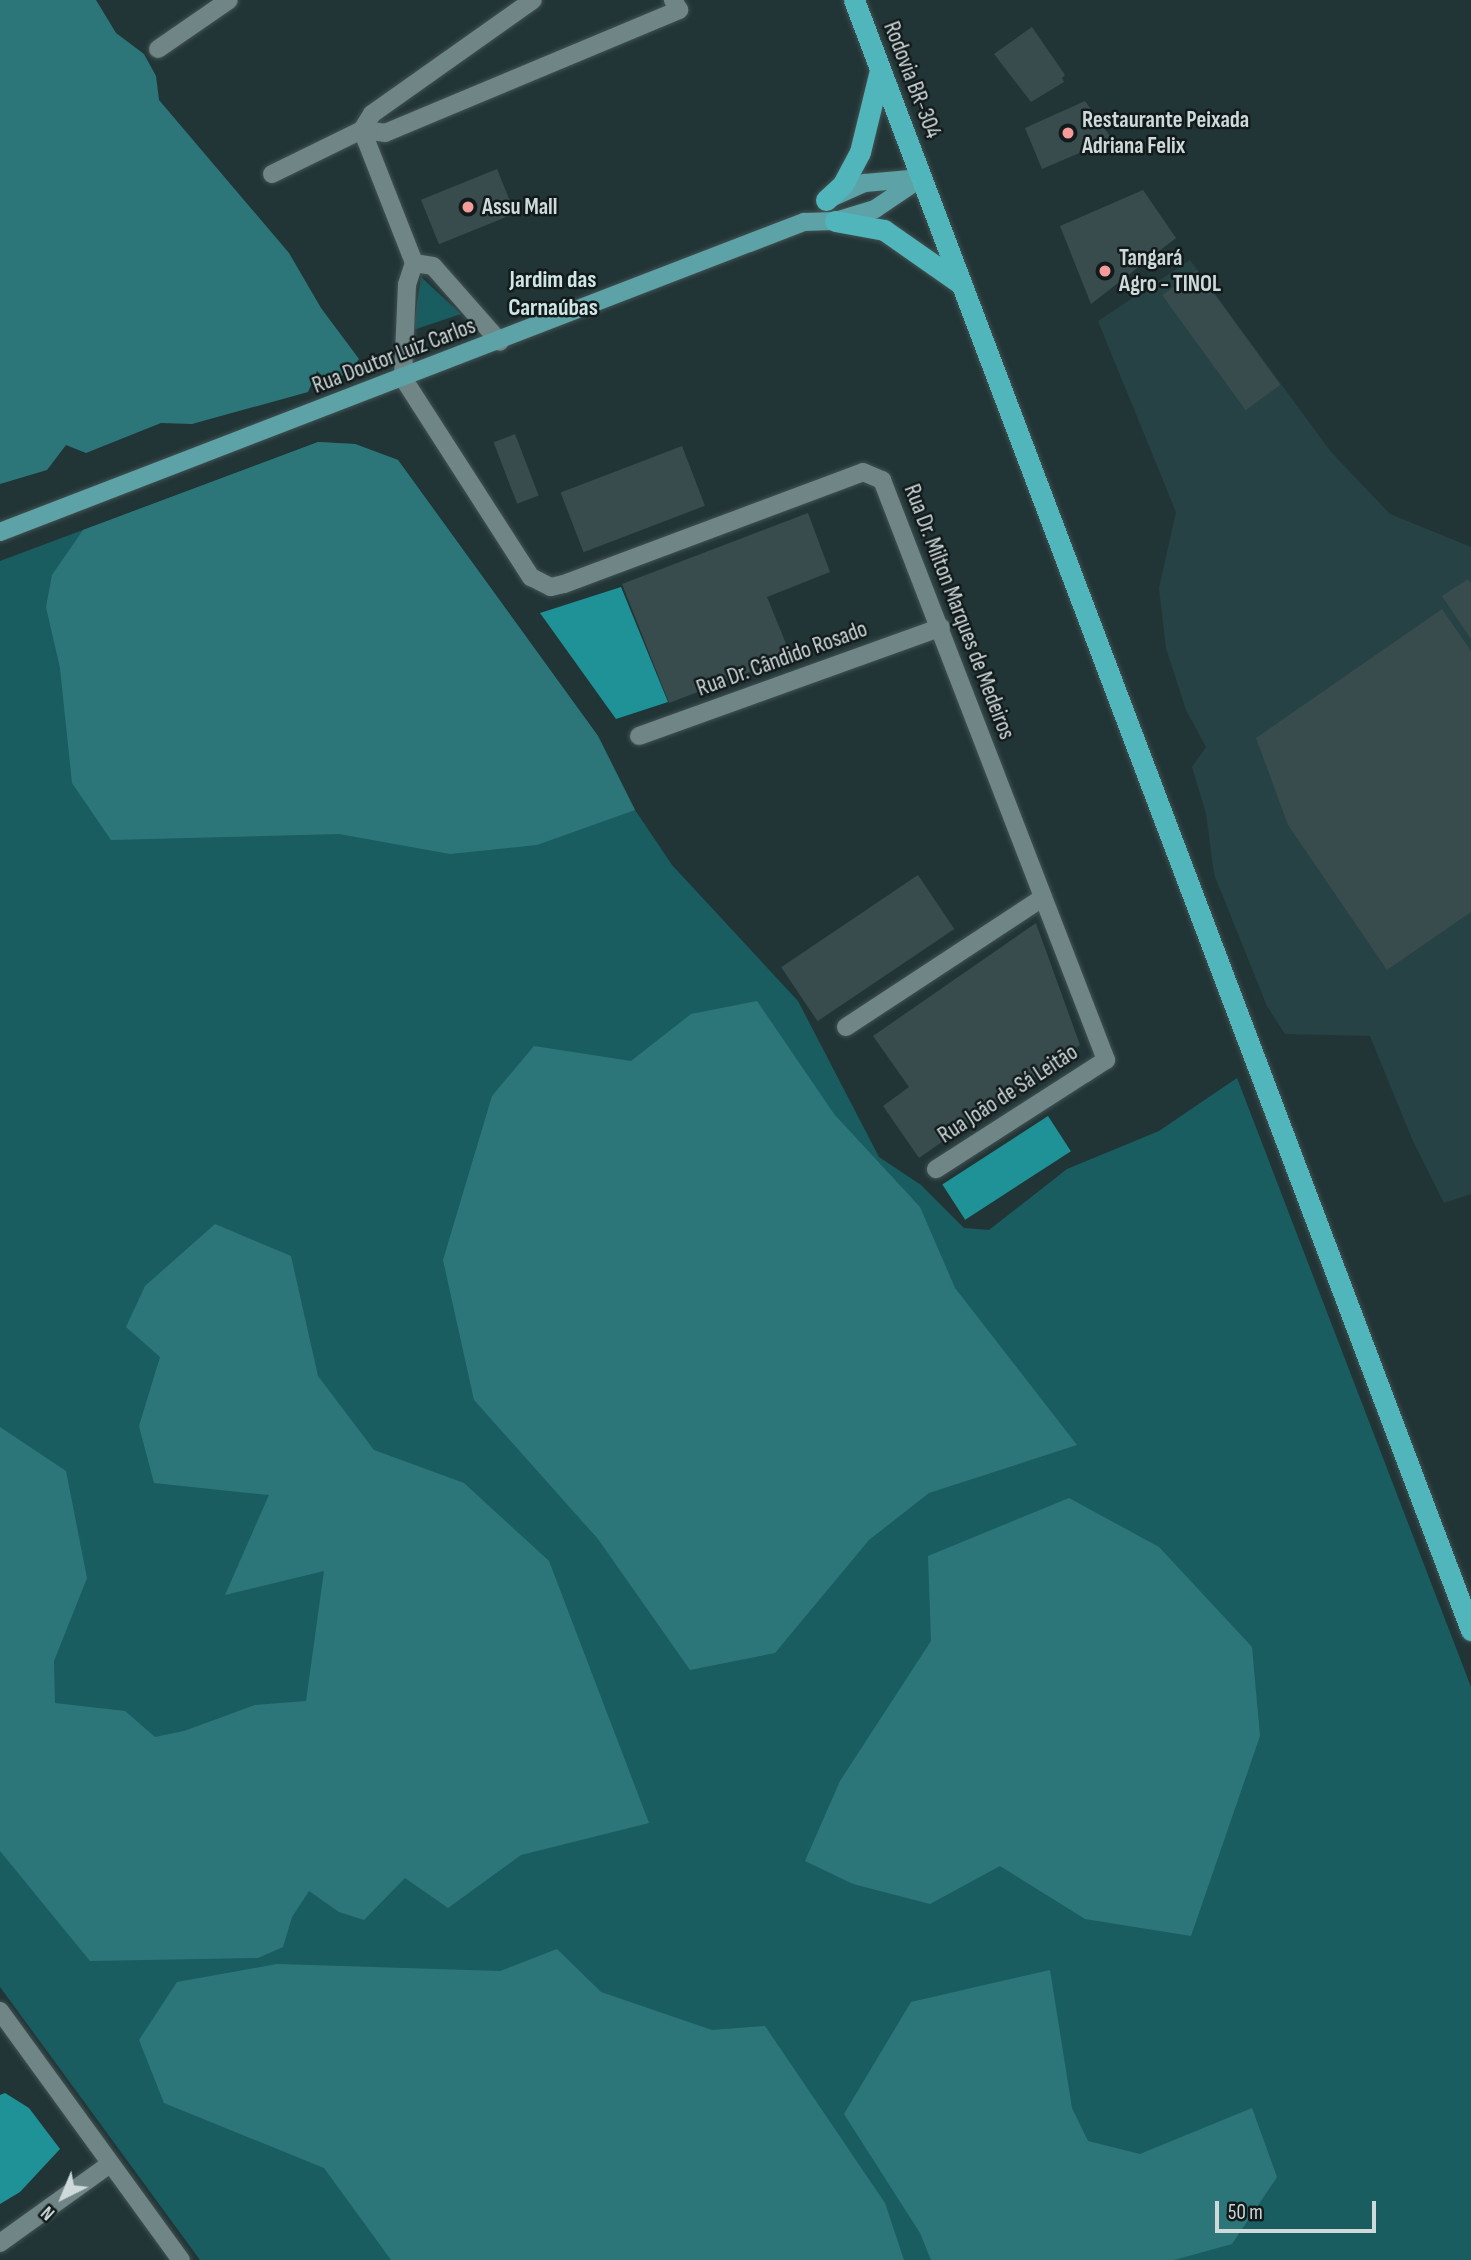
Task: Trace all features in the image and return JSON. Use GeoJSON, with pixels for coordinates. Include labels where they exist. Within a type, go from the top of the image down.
{"type":"FeatureCollection","features":[{"type":"Feature","properties":{"kind":"highway","name":"Rodovia BR-304"},"geometry":{"type":"LineString","coordinates":[[853,0],[1471,1630]]}},
{"type":"Feature","properties":{"kind":"highway"},"geometry":{"type":"LineString","coordinates":[[826,200],[843,184],[860,152],[880,70]]}},
{"type":"Feature","properties":{"kind":"highway"},"geometry":{"type":"LineString","coordinates":[[835,221],[884,230],[961,284]]}},
{"type":"Feature","properties":{"kind":"main road"},"geometry":{"type":"LineString","coordinates":[[804,222],[826,200],[865,183],[921,178]]}},
{"type":"Feature","properties":{"kind":"main road"},"geometry":{"type":"LineString","coordinates":[[804,222],[835,221],[894,199],[921,178]]}},
{"type":"Feature","properties":{"kind":"main road","name":"Rua Doutor Luiz Carlos"},"geometry":{"type":"LineString","coordinates":[[0,532],[500,342],[804,222]]}},
{"type":"Feature","properties":{"kind":"street"},"geometry":{"type":"LineString","coordinates":[[158,49],[229,0]]}},
{"type":"Feature","properties":{"kind":"street"},"geometry":{"type":"LineString","coordinates":[[272,174],[362,130],[372,114],[533,0]]}},
{"type":"Feature","properties":{"kind":"street"},"geometry":{"type":"LineString","coordinates":[[362,130],[384,133],[679,10],[673,0]]}},
{"type":"Feature","properties":{"kind":"street"},"geometry":{"type":"LineString","coordinates":[[362,130],[414,263],[407,285],[403,378]]}},
{"type":"Feature","properties":{"kind":"street"},"geometry":{"type":"LineString","coordinates":[[414,263],[433,266],[500,342]]}},
{"type":"Feature","properties":{"kind":"street","name":"Rua Dr. Milton Marques de Medeiros"},"geometry":{"type":"LineString","coordinates":[[403,378],[530,577],[542,584],[564,584],[870,472],[882,480],[941,627],[1041,899],[1106,1060]]}},
{"type":"Feature","properties":{"kind":"street","name":"Rua Dr. Cândido Rosado"},"geometry":{"type":"LineString","coordinates":[[639,736],[941,627]]}},
{"type":"Feature","properties":{"kind":"street"},"geometry":{"type":"LineString","coordinates":[[846,1027],[1041,899]]}},
{"type":"Feature","properties":{"kind":"street","name":"Rua João de Sá Leitão"},"geometry":{"type":"LineString","coordinates":[[936,1169],[1106,1060]]}},
{"type":"Feature","properties":{"kind":"street"},"geometry":{"type":"LineString","coordinates":[[0,2011],[5,2030],[181,2260]]}},
{"type":"Feature","properties":{"kind":"street"},"geometry":{"type":"LineString","coordinates":[[0,2243],[110,2164]]}},
{"type":"Feature","properties":{"kind":"shaded area"},"geometry":{"type":"Polygon","coordinates":[[[0,0],[96,0],[116,33],[144,54],[156,76],[159,100],[289,253],[321,308],[359,359],[348,374],[327,380],[317,371],[308,392],[192,424],[161,423],[86,453],[66,445],[47,470],[0,484],[0,0]]]}},
{"type":"Feature","properties":{"kind":"shaded area"},"geometry":{"type":"Polygon","coordinates":[[[1190,260],[1331,452],[1390,514],[1471,547],[1471,1194],[1444,1203],[1412,1139],[1370,1036],[1285,1034],[1267,1006],[1214,874],[1206,813],[1192,767],[1206,747],[1186,710],[1166,648],[1159,588],[1176,512],[1098,321],[1190,260]]]}},
{"type":"Feature","properties":{"kind":"shaded area"},"geometry":{"type":"Polygon","coordinates":[[[421,277],[461,314],[413,330],[421,277]]]}},
{"type":"Feature","properties":{"kind":"shaded area"},"geometry":{"type":"Polygon","coordinates":[[[318,442],[355,444],[398,460],[598,736],[635,810],[672,865],[798,1001],[879,1157],[921,1185],[964,1228],[989,1230],[1067,1169],[1159,1131],[1237,1078],[1471,1687],[1471,2260],[200,2260],[0,1987],[0,561],[318,442]]]}},
{"type":"Feature","properties":{"kind":"shaded area"},"geometry":{"type":"Polygon","coordinates":[[[318,442],[355,444],[398,460],[598,736],[635,810],[537,845],[450,854],[339,834],[111,840],[72,783],[60,668],[46,607],[52,575],[83,530],[318,442]]]}},
{"type":"Feature","properties":{"kind":"shaded area"},"geometry":{"type":"Polygon","coordinates":[[[621,587],[668,702],[616,719],[540,613],[621,587]]]}},
{"type":"Feature","properties":{"kind":"shaded area"},"geometry":{"type":"Polygon","coordinates":[[[757,1001],[834,1114],[920,1207],[955,1288],[1077,1445],[929,1493],[869,1540],[775,1653],[690,1670],[598,1539],[474,1400],[443,1260],[492,1096],[534,1046],[631,1061],[691,1014],[757,1001]]]}},
{"type":"Feature","properties":{"kind":"shaded area"},"geometry":{"type":"Polygon","coordinates":[[[1048,1116],[1071,1151],[965,1220],[942,1185],[1048,1116]]]}},
{"type":"Feature","properties":{"kind":"shaded area"},"geometry":{"type":"Polygon","coordinates":[[[215,1224],[291,1256],[318,1376],[374,1450],[464,1483],[549,1561],[649,1823],[521,1855],[448,1908],[405,1878],[364,1920],[339,1912],[309,1891],[292,1917],[283,1947],[258,1958],[90,1961],[0,1851],[0,1427],[66,1471],[87,1578],[54,1661],[55,1703],[125,1711],[155,1737],[184,1731],[255,1705],[306,1701],[324,1571],[225,1595],[269,1495],[154,1483],[139,1426],[160,1357],[126,1327],[145,1286],[215,1224]]]}},
{"type":"Feature","properties":{"kind":"shaded area"},"geometry":{"type":"Polygon","coordinates":[[[1069,1498],[1159,1547],[1252,1647],[1260,1736],[1191,1936],[1085,1919],[1000,1866],[930,1904],[853,1884],[805,1861],[840,1781],[931,1641],[928,1556],[1069,1498]]]}},
{"type":"Feature","properties":{"kind":"shaded area"},"geometry":{"type":"Polygon","coordinates":[[[557,1949],[601,1992],[712,2030],[765,2026],[885,2203],[904,2260],[391,2260],[324,2168],[164,2103],[139,2040],[177,1982],[277,1964],[500,1971],[557,1949]]]}},
{"type":"Feature","properties":{"kind":"shaded area"},"geometry":{"type":"Polygon","coordinates":[[[1050,1970],[1072,2108],[1088,2141],[1140,2154],[1252,2108],[1277,2177],[1232,2244],[1174,2260],[931,2260],[920,2233],[844,2114],[911,2002],[1050,1970]]]}},
{"type":"Feature","properties":{"kind":"shaded area"},"geometry":{"type":"Polygon","coordinates":[[[5,2093],[29,2108],[60,2149],[20,2192],[0,2204],[0,2095],[5,2093]]]}},
{"type":"Feature","properties":{"kind":"building"},"geometry":{"type":"Polygon","coordinates":[[[1032,27],[1065,75],[1062,78],[1064,82],[1031,102],[994,54],[1032,27]]]}},
{"type":"Feature","properties":{"kind":"building","name":"Restaurante Peixada Adriana Felix"},"geometry":{"type":"Polygon","coordinates":[[[1085,101],[1112,139],[1042,169],[1025,128],[1085,101]]]}},
{"type":"Feature","properties":{"kind":"building","name":"Assu Mall"},"geometry":{"type":"Polygon","coordinates":[[[497,169],[515,214],[439,244],[421,200],[497,169]]]}},
{"type":"Feature","properties":{"kind":"building","name":"Tangará Agro - TINOL"},"geometry":{"type":"Polygon","coordinates":[[[1143,190],[1176,238],[1091,304],[1060,226],[1143,190]]]}},
{"type":"Feature","properties":{"kind":"building"},"geometry":{"type":"Polygon","coordinates":[[[1197,270],[1280,385],[1246,410],[1162,295],[1197,270]]]}},
{"type":"Feature","properties":{"kind":"building"},"geometry":{"type":"Polygon","coordinates":[[[515,434],[539,496],[517,504],[494,442],[515,434]]]}},
{"type":"Feature","properties":{"kind":"building"},"geometry":{"type":"Polygon","coordinates":[[[682,446],[705,506],[584,552],[561,493],[682,446]]]}},
{"type":"Feature","properties":{"kind":"building"},"geometry":{"type":"Polygon","coordinates":[[[808,513],[830,572],[767,597],[791,656],[669,703],[622,584],[808,513]]]}},
{"type":"Feature","properties":{"kind":"building"},"geometry":{"type":"Polygon","coordinates":[[[1468,579],[1471,583],[1471,639],[1442,596],[1468,579]]]}},
{"type":"Feature","properties":{"kind":"building"},"geometry":{"type":"Polygon","coordinates":[[[1442,609],[1471,651],[1471,912],[1387,970],[1288,825],[1256,738],[1442,609]]]}},
{"type":"Feature","properties":{"kind":"building"},"geometry":{"type":"Polygon","coordinates":[[[918,875],[954,929],[818,1021],[781,967],[918,875]]]}},
{"type":"Feature","properties":{"kind":"building"},"geometry":{"type":"Polygon","coordinates":[[[1036,923],[1080,1045],[919,1158],[883,1106],[909,1087],[873,1036],[1036,923]]]}},
{"type":"Feature","properties":{"kind":"place","name":"Restaurante Peixada Adriana Felix"},"geometry":{"type":"Point","coordinates":[1068,133]}},
{"type":"Feature","properties":{"kind":"place","name":"Assu Mall"},"geometry":{"type":"Point","coordinates":[468,207]}},
{"type":"Feature","properties":{"kind":"place","name":"Tangará Agro - TINOL"},"geometry":{"type":"Point","coordinates":[1105,271]}},
{"type":"Feature","properties":{"kind":"district","name":"Jardim das Carnaúbas"},"geometry":{"type":"Point","coordinates":[553,294]}}]}
